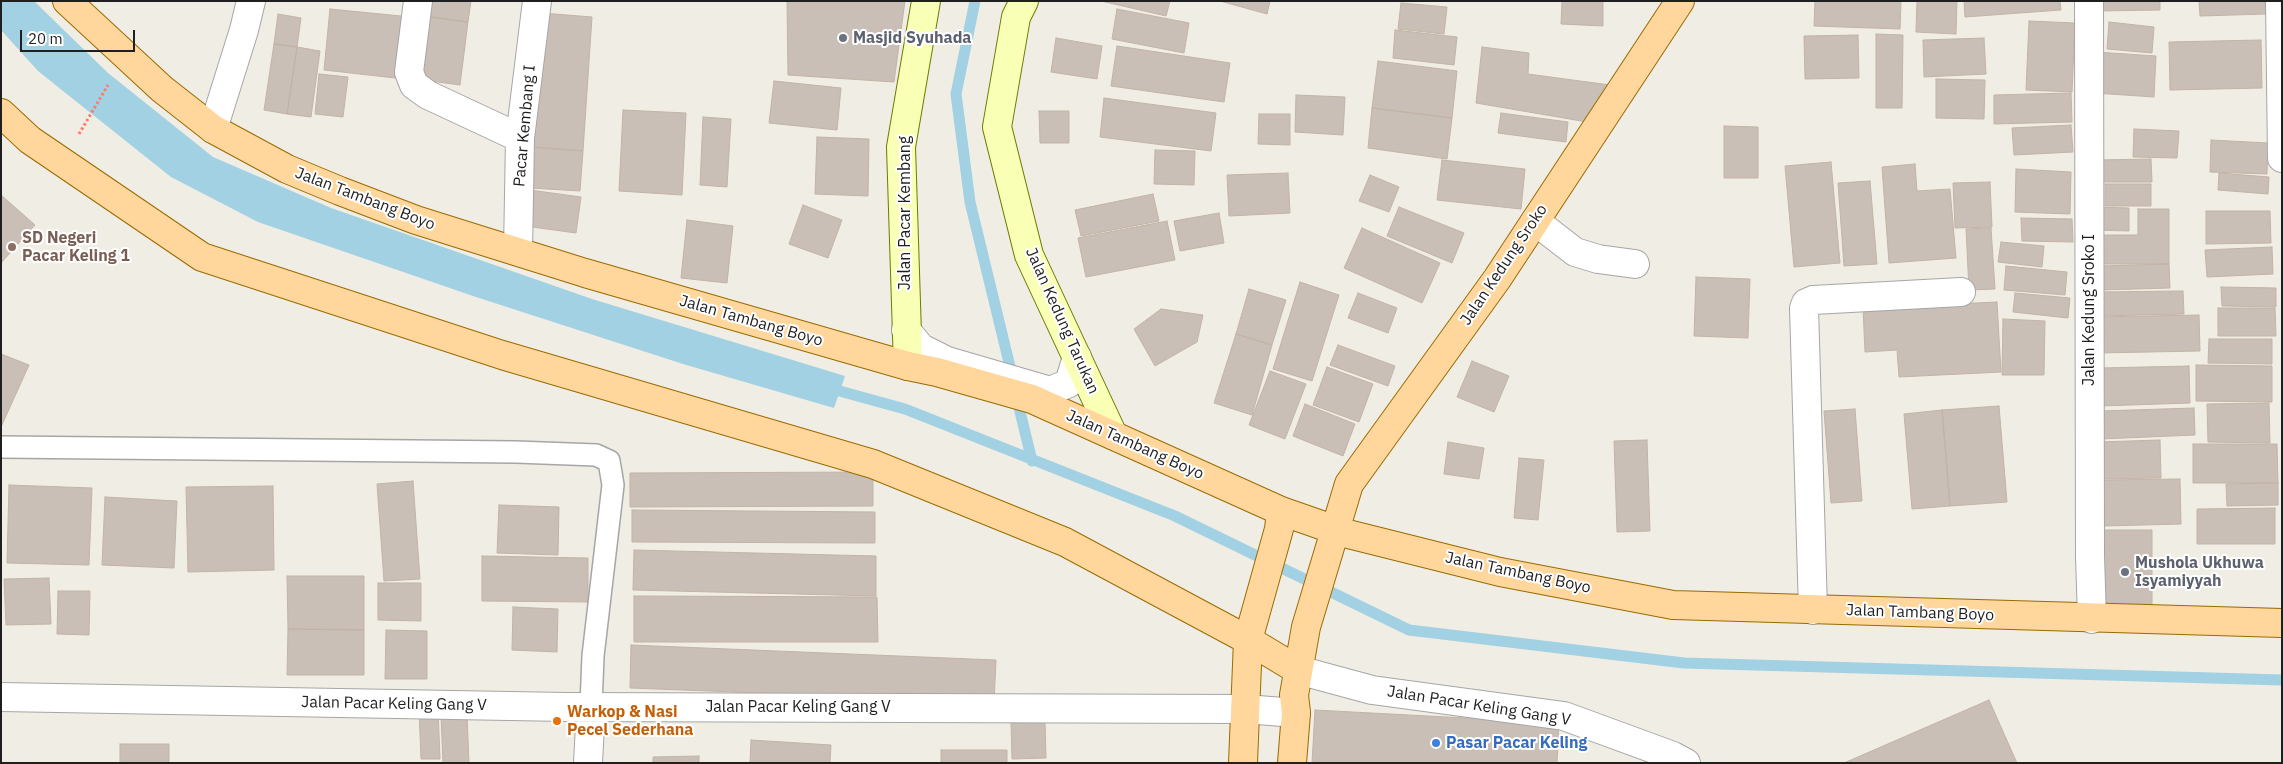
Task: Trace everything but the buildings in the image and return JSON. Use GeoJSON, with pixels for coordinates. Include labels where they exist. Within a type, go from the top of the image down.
{"type":"FeatureCollection","features":[{"type":"Feature","properties":{"kind":"main road","name":"Jalan Tambang Boyo"},"geometry":{"type":"LineString","coordinates":[[67,1],[162,88],[212,129],[288,169],[340,191],[416,220],[908,366],[942,366],[1032,391],[1113,435],[1280,520],[1333,536],[1500,572],[1673,604],[2092,619],[2282,623]]}},
{"type":"Feature","properties":{"kind":"main road","name":"Jalan Pacar Kembang"},"geometry":{"type":"LineString","coordinates":[[908,366],[901,147],[926,1]]}},
{"type":"Feature","properties":{"kind":"main road","name":"Jalan Kedung Tarukan"},"geometry":{"type":"LineString","coordinates":[[1024,1],[1016,17],[997,127],[1029,255],[1113,435]]}},
{"type":"Feature","properties":{"kind":"main road","name":"Jalan Kedung Sroko"},"geometry":{"type":"LineString","coordinates":[[1292,763],[1296,713],[1294,695],[1308,620],[1349,484],[1497,279],[1680,1]]}},
{"type":"Feature","properties":{"kind":"main road"},"geometry":{"type":"LineString","coordinates":[[1,113],[30,140],[202,257],[502,355],[873,464],[1065,542],[1248,640],[1298,670]]}},
{"type":"Feature","properties":{"kind":"main road"},"geometry":{"type":"LineString","coordinates":[[1243,763],[1248,640],[1280,520]]}},
{"type":"Feature","properties":{"kind":"street"},"geometry":{"type":"LineString","coordinates":[[212,129],[244,30],[251,1]]}},
{"type":"Feature","properties":{"kind":"street"},"geometry":{"type":"LineString","coordinates":[[418,1],[409,72],[414,85],[428,96],[520,138]]}},
{"type":"Feature","properties":{"kind":"street","name":"Pacar Kembang I"},"geometry":{"type":"LineString","coordinates":[[518,251],[520,138],[537,1]]}},
{"type":"Feature","properties":{"kind":"street","name":"Jalan Kedung Sroko I"},"geometry":{"type":"LineString","coordinates":[[2088,1],[2090,556],[2092,619]]}},
{"type":"Feature","properties":{"kind":"street"},"geometry":{"type":"LineString","coordinates":[[2280,1],[2282,158]]}},
{"type":"Feature","properties":{"kind":"street"},"geometry":{"type":"LineString","coordinates":[[1535,221],[1575,252],[1598,259],[1635,264]]}},
{"type":"Feature","properties":{"kind":"street"},"geometry":{"type":"LineString","coordinates":[[1813,610],[1804,308],[1806,302],[1813,300],[1962,292]]}},
{"type":"Feature","properties":{"kind":"street"},"geometry":{"type":"LineString","coordinates":[[906,330],[921,348],[942,366]]}},
{"type":"Feature","properties":{"kind":"street"},"geometry":{"type":"LineString","coordinates":[[1032,391],[1050,391],[1069,383],[1077,357]]}},
{"type":"Feature","properties":{"kind":"street","name":"Jalan Pacar Keling Gang V"},"geometry":{"type":"LineString","coordinates":[[1298,670],[1372,690],[1564,716],[1673,756],[1686,763]]}},
{"type":"Feature","properties":{"kind":"street","name":"Jalan Pacar Keling Gang V"},"geometry":{"type":"LineString","coordinates":[[1,697],[556,707],[1245,710],[1296,713]]}},
{"type":"Feature","properties":{"kind":"street"},"geometry":{"type":"LineString","coordinates":[[588,763],[591,706]]}},
{"type":"Feature","properties":{"kind":"lane"},"geometry":{"type":"LineString","coordinates":[[1,447],[516,452],[596,455],[609,461],[613,485],[593,656],[591,706]]}},
{"type":"Feature","properties":{"kind":"path"},"geometry":{"type":"LineString","coordinates":[[77,137],[112,79]]}},
{"type":"Feature","properties":{"kind":"water"},"geometry":{"type":"Polygon","coordinates":[[[1,1],[34,1],[108,73],[213,157],[331,208],[592,299],[845,376],[834,408],[683,364],[473,296],[258,222],[171,177],[38,71],[1,30],[1,1]]]}},
{"type":"Feature","properties":{"kind":"waterway"},"geometry":{"type":"LineString","coordinates":[[975,1],[956,94],[970,202],[1013,379]]}},
{"type":"Feature","properties":{"kind":"waterway"},"geometry":{"type":"LineString","coordinates":[[825,387],[905,409],[1175,516],[1409,630],[1684,663],[2282,680]]}},
{"type":"Feature","properties":{"kind":"waterway"},"geometry":{"type":"LineString","coordinates":[[1016,395],[1032,461]]}},
{"type":"Feature","properties":{"kind":"place","name":"Masjid Syuhada"},"geometry":{"type":"Point","coordinates":[843,38]}},
{"type":"Feature","properties":{"kind":"place","name":"SD Negeri Pacar Keling 1"},"geometry":{"type":"Point","coordinates":[12,247]}},
{"type":"Feature","properties":{"kind":"place","name":"Mushola Ukhuwa Isyamiyyah"},"geometry":{"type":"Point","coordinates":[2125,572]}},
{"type":"Feature","properties":{"kind":"place","name":"Warkop & Nasi Pecel Sederhana"},"geometry":{"type":"Point","coordinates":[557,721]}},
{"type":"Feature","properties":{"kind":"place","name":"Pasar Pacar Keling"},"geometry":{"type":"Point","coordinates":[1436,743]}}]}
